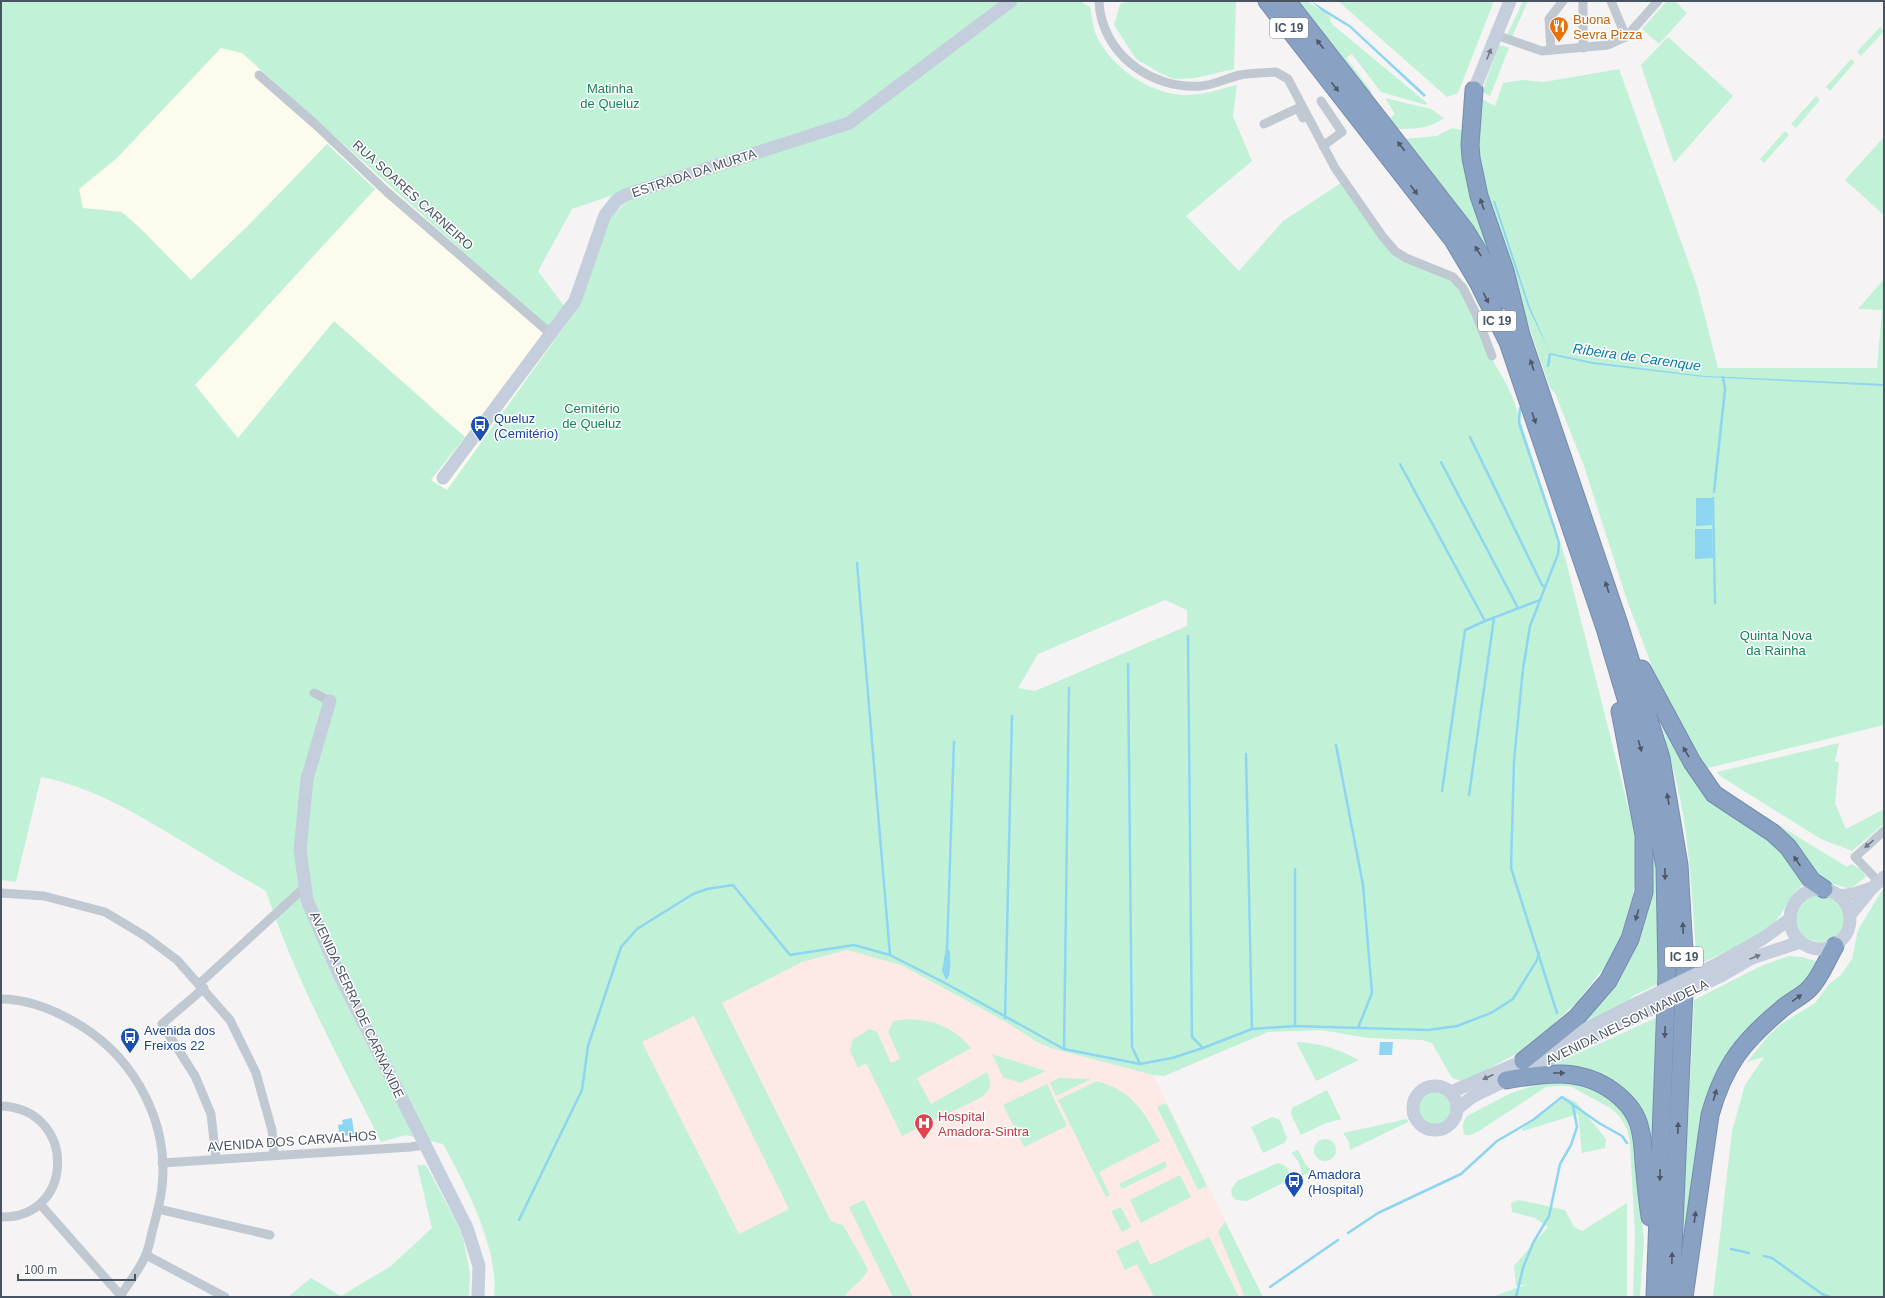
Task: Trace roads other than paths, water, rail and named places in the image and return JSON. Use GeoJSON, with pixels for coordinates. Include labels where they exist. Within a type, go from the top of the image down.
{"type":"FeatureCollection","features":[{"type":"Feature","properties":{"kind":"highway"},"geometry":{"type":"LineString","coordinates":[[1256,1],[1311,56]]}},
{"type":"Feature","properties":{"kind":"highway","name":"IC 19"},"geometry":{"type":"LineString","coordinates":[[1267,1],[1453,240],[1478,282],[1508,342],[1661,758],[1679,865],[1685,968],[1671,1297]]}},
{"type":"Feature","properties":{"kind":"highway","name":"IC 19"},"geometry":{"type":"LineString","coordinates":[[1287,1],[1466,230],[1492,274],[1521,335],[1612,626],[1645,762],[1665,867],[1667,975],[1655,1297]]}},
{"type":"Feature","properties":{"kind":"highway"},"geometry":{"type":"LineString","coordinates":[[1474,90],[1471,118],[1470,158],[1479,196],[1505,271],[1521,335]]}},
{"type":"Feature","properties":{"kind":"highway"},"geometry":{"type":"LineString","coordinates":[[1612,626],[1692,762],[1714,794],[1773,833],[1788,847],[1812,880],[1824,889]]}},
{"type":"Feature","properties":{"kind":"highway"},"geometry":{"type":"LineString","coordinates":[[1523,1061],[1576,1018],[1608,981],[1630,939],[1644,892],[1644,834],[1612,626]]}},
{"type":"Feature","properties":{"kind":"highway"},"geometry":{"type":"LineString","coordinates":[[1684,1297],[1710,1115],[1717,1090],[1727,1069],[1741,1048],[1754,1033],[1784,1007],[1810,988],[1835,946]]}},
{"type":"Feature","properties":{"kind":"highway"},"geometry":{"type":"LineString","coordinates":[[1506,1080],[1543,1073],[1569,1073],[1593,1080],[1611,1090],[1629,1106],[1640,1127],[1643,1144],[1656,1274]]}},
{"type":"Feature","properties":{"kind":"street","name":"ESTRADA DA MURTA"},"geometry":{"type":"LineString","coordinates":[[443,478],[575,301],[605,216],[616,201],[625,195],[849,123],[1011,1]]}},
{"type":"Feature","properties":{"kind":"street"},"geometry":{"type":"LineString","coordinates":[[1099,1],[1108,38],[1129,62],[1162,82],[1174,85],[1202,86],[1240,75],[1276,72],[1282,74],[1288,79],[1323,146],[1358,201],[1395,251],[1406,258],[1452,277],[1463,288],[1476,314],[1492,356]]}},
{"type":"Feature","properties":{"kind":"street"},"geometry":{"type":"LineString","coordinates":[[1474,90],[1510,1]]}},
{"type":"Feature","properties":{"kind":"street"},"geometry":{"type":"LineString","coordinates":[[1551,50],[1549,19],[1563,1]]}},
{"type":"Feature","properties":{"kind":"street"},"geometry":{"type":"LineString","coordinates":[[1583,48],[1584,1]]}},
{"type":"Feature","properties":{"kind":"street"},"geometry":{"type":"LineString","coordinates":[[1611,1],[1626,37]]}},
{"type":"Feature","properties":{"kind":"street"},"geometry":{"type":"LineString","coordinates":[[1496,35],[1542,51],[1608,45],[1626,37],[1658,1]]}},
{"type":"Feature","properties":{"kind":"street","name":"RUA SOARES CARNEIRO"},"geometry":{"type":"LineString","coordinates":[[259,75],[315,124],[387,192],[551,334]]}},
{"type":"Feature","properties":{"kind":"street"},"geometry":{"type":"LineString","coordinates":[[1321,101],[1342,132],[1323,146]]}},
{"type":"Feature","properties":{"kind":"street"},"geometry":{"type":"LineString","coordinates":[[1264,124],[1298,108],[1308,130]]}},
{"type":"Feature","properties":{"kind":"street"},"geometry":{"type":"LineString","coordinates":[[314,693],[330,701]]}},
{"type":"Feature","properties":{"kind":"street","name":"AVENIDA SERRA DE CARNAXIDE"},"geometry":{"type":"LineString","coordinates":[[330,701],[307,779],[300,850],[307,900],[338,972],[467,1228],[474,1246],[479,1272],[478,1297]]}},
{"type":"Feature","properties":{"kind":"street"},"geometry":{"type":"LineString","coordinates":[[1878,882],[1855,857],[1884,831]]}},
{"type":"Feature","properties":{"kind":"street"},"geometry":{"type":"LineString","coordinates":[[1840,896],[1854,894],[1878,882]]}},
{"type":"Feature","properties":{"kind":"street"},"geometry":{"type":"LineString","coordinates":[[1850,915],[1878,882]]}},
{"type":"Feature","properties":{"kind":"street"},"geometry":{"type":"LineString","coordinates":[[216,1159],[211,1114],[195,1076],[162,1024],[305,887]]}},
{"type":"Feature","properties":{"kind":"street"},"geometry":{"type":"LineString","coordinates":[[1815,889],[1824,889],[1840,896],[1847,905],[1850,915],[1849,929],[1845,936],[1835,946],[1823,949],[1811,948],[1800,942],[1791,928],[1790,920],[1791,911],[1800,896],[1815,889]]}},
{"type":"Feature","properties":{"kind":"street"},"geometry":{"type":"LineString","coordinates":[[1,893],[44,896],[105,912],[145,936],[177,960],[230,1020],[256,1073],[272,1130],[274,1154]]}},
{"type":"Feature","properties":{"kind":"street","name":"AVENIDA NELSON MANDELA"},"geometry":{"type":"LineString","coordinates":[[1457,1109],[1472,1097],[1631,1013],[1762,939],[1790,920]]}},
{"type":"Feature","properties":{"kind":"street","name":"AVENIDA NELSON MANDELA"},"geometry":{"type":"LineString","coordinates":[[1451,1092],[1631,1013],[1721,976],[1752,958],[1800,942]]}},
{"type":"Feature","properties":{"kind":"street"},"geometry":{"type":"LineString","coordinates":[[1,999],[37,1005],[67,1017],[95,1035],[119,1057],[142,1088],[151,1106],[158,1131],[162,1163],[162,1186],[158,1209],[146,1255],[122,1296],[40,1204]]}},
{"type":"Feature","properties":{"kind":"street"},"geometry":{"type":"LineString","coordinates":[[1430,1087],[1441,1087],[1451,1092],[1457,1103],[1457,1109],[1451,1124],[1436,1130],[1422,1126],[1416,1118],[1414,1102],[1423,1090],[1430,1087]]}},
{"type":"Feature","properties":{"kind":"street"},"geometry":{"type":"LineString","coordinates":[[1,1106],[14,1106],[31,1113],[45,1125],[54,1140],[59,1157],[57,1174],[51,1190],[40,1204],[26,1213],[10,1217],[1,1217]]}},
{"type":"Feature","properties":{"kind":"street","name":"AVENIDA DOS CARVALHOS"},"geometry":{"type":"LineString","coordinates":[[162,1163],[274,1154],[411,1147],[424,1145]]}},
{"type":"Feature","properties":{"kind":"street"},"geometry":{"type":"LineString","coordinates":[[158,1209],[270,1235]]}},
{"type":"Feature","properties":{"kind":"street"},"geometry":{"type":"LineString","coordinates":[[146,1255],[225,1297]]}},
{"type":"Feature","properties":{"kind":"water"},"geometry":{"type":"Polygon","coordinates":[[[1311,1],[1350,25],[1426,95],[1424,97],[1349,27],[1322,11],[1311,1]]]}},
{"type":"Feature","properties":{"kind":"water"},"geometry":{"type":"Polygon","coordinates":[[[1493,201],[1495,201],[1530,307],[1550,352],[1528,307],[1493,201]]]}},
{"type":"Feature","properties":{"kind":"water"},"geometry":{"type":"Polygon","coordinates":[[[1550,353],[1593,362],[1705,376],[1884,384],[1884,386],[1704,377],[1593,364],[1551,355],[1550,353]]]}},
{"type":"Feature","properties":{"kind":"water"},"geometry":{"type":"Polygon","coordinates":[[[1696,498],[1712,498],[1712,525],[1696,526],[1696,498]]]}},
{"type":"Feature","properties":{"kind":"water"},"geometry":{"type":"Polygon","coordinates":[[[1695,529],[1712,529],[1713,558],[1695,559],[1695,529]]]}},
{"type":"Feature","properties":{"kind":"water"},"geometry":{"type":"Polygon","coordinates":[[[946,948],[950,951],[950,971],[946,980],[942,971],[946,948]]]}},
{"type":"Feature","properties":{"kind":"water"},"geometry":{"type":"Polygon","coordinates":[[[1380,1042],[1393,1042],[1392,1055],[1379,1055],[1380,1042]]]}},
{"type":"Feature","properties":{"kind":"water"},"geometry":{"type":"Polygon","coordinates":[[[352,1118],[354,1135],[344,1136],[343,1131],[339,1132],[338,1125],[343,1124],[342,1120],[352,1118]]]}},
{"type":"Feature","properties":{"kind":"waterway"},"geometry":{"type":"LineString","coordinates":[[1548,366],[1550,354]]}},
{"type":"Feature","properties":{"kind":"waterway"},"geometry":{"type":"LineString","coordinates":[[1714,492],[1725,389],[1723,377]]}},
{"type":"Feature","properties":{"kind":"waterway"},"geometry":{"type":"LineString","coordinates":[[1520,408],[1519,423],[1559,543],[1558,554],[1530,626],[1523,669],[1514,761],[1511,868],[1557,1013]]}},
{"type":"Feature","properties":{"kind":"waterway"},"geometry":{"type":"LineString","coordinates":[[1470,437],[1542,585],[1545,587]]}},
{"type":"Feature","properties":{"kind":"waterway"},"geometry":{"type":"LineString","coordinates":[[1441,462],[1518,608]]}},
{"type":"Feature","properties":{"kind":"waterway"},"geometry":{"type":"LineString","coordinates":[[1400,464],[1485,621],[1540,600]]}},
{"type":"Feature","properties":{"kind":"waterway"},"geometry":{"type":"LineString","coordinates":[[1713,498],[1715,603]]}},
{"type":"Feature","properties":{"kind":"waterway"},"geometry":{"type":"LineString","coordinates":[[857,563],[890,955]]}},
{"type":"Feature","properties":{"kind":"waterway"},"geometry":{"type":"LineString","coordinates":[[1469,795],[1494,618]]}},
{"type":"Feature","properties":{"kind":"waterway"},"geometry":{"type":"LineString","coordinates":[[1442,791],[1465,630],[1485,621]]}},
{"type":"Feature","properties":{"kind":"waterway"},"geometry":{"type":"LineString","coordinates":[[1188,636],[1192,1037],[1203,1048]]}},
{"type":"Feature","properties":{"kind":"waterway"},"geometry":{"type":"LineString","coordinates":[[1128,664],[1132,1047],[1140,1064]]}},
{"type":"Feature","properties":{"kind":"waterway"},"geometry":{"type":"LineString","coordinates":[[1064,1049],[1069,688]]}},
{"type":"Feature","properties":{"kind":"waterway"},"geometry":{"type":"LineString","coordinates":[[1005,1018],[1012,716]]}},
{"type":"Feature","properties":{"kind":"waterway"},"geometry":{"type":"LineString","coordinates":[[947,951],[954,742]]}},
{"type":"Feature","properties":{"kind":"waterway"},"geometry":{"type":"LineString","coordinates":[[1336,745],[1363,885],[1372,993],[1358,1028]]}},
{"type":"Feature","properties":{"kind":"waterway"},"geometry":{"type":"LineString","coordinates":[[1246,754],[1252,1029]]}},
{"type":"Feature","properties":{"kind":"waterway"},"geometry":{"type":"LineString","coordinates":[[1295,869],[1295,1026]]}},
{"type":"Feature","properties":{"kind":"waterway"},"geometry":{"type":"LineString","coordinates":[[519,1220],[582,1090],[588,1046],[621,947],[637,929],[693,894],[707,889],[733,885],[790,955],[854,945],[890,955],[945,983],[1064,1049],[1140,1064],[1172,1058],[1252,1029],[1295,1026],[1428,1030],[1457,1026],[1491,1013],[1513,999],[1537,960],[1539,953]]}},
{"type":"Feature","properties":{"kind":"waterway"},"geometry":{"type":"LineString","coordinates":[[1348,1233],[1378,1213],[1461,1174],[1497,1141],[1533,1120],[1562,1097],[1599,1123],[1622,1136],[1627,1143]]}},
{"type":"Feature","properties":{"kind":"waterway"},"geometry":{"type":"LineString","coordinates":[[1516,1297],[1523,1268],[1533,1243],[1549,1216],[1560,1164],[1571,1145],[1577,1127],[1573,1105]]}},
{"type":"Feature","properties":{"kind":"waterway"},"geometry":{"type":"LineString","coordinates":[[1270,1287],[1338,1240]]}},
{"type":"Feature","properties":{"kind":"waterway"},"geometry":{"type":"LineString","coordinates":[[1731,1249],[1749,1253]]}},
{"type":"Feature","properties":{"kind":"waterway"},"geometry":{"type":"LineString","coordinates":[[1764,1256],[1772,1258],[1822,1294],[1830,1297]]}},
{"type":"Feature","properties":{"kind":"place","name":"Buona Sevra Pizza"},"geometry":{"type":"Point","coordinates":[1559,43]}},
{"type":"Feature","properties":{"kind":"place","name":"Queluz (Cemitério)"},"geometry":{"type":"Point","coordinates":[480,442]}},
{"type":"Feature","properties":{"kind":"place","name":"Avenida dos Freixos 22"},"geometry":{"type":"Point","coordinates":[130,1054]}},
{"type":"Feature","properties":{"kind":"place","name":"Hospital Amadora-Sintra"},"geometry":{"type":"Point","coordinates":[924,1140]}},
{"type":"Feature","properties":{"kind":"place","name":"Amadora (Hospital)"},"geometry":{"type":"Point","coordinates":[1294,1198]}},
{"type":"Feature","properties":{"kind":"park label","name":"Matinha de Queluz"},"geometry":{"type":"Point","coordinates":[610,96]}},
{"type":"Feature","properties":{"kind":"park label","name":"Cemitério de Queluz"},"geometry":{"type":"Point","coordinates":[592,416]}},
{"type":"Feature","properties":{"kind":"park label","name":"Quinta Nova da Rainha"},"geometry":{"type":"Point","coordinates":[1776,642]}},
{"type":"Feature","properties":{"kind":"water label","name":"Ribeira de Carenque"},"geometry":{"type":"Point","coordinates":[1637,357]}}]}
